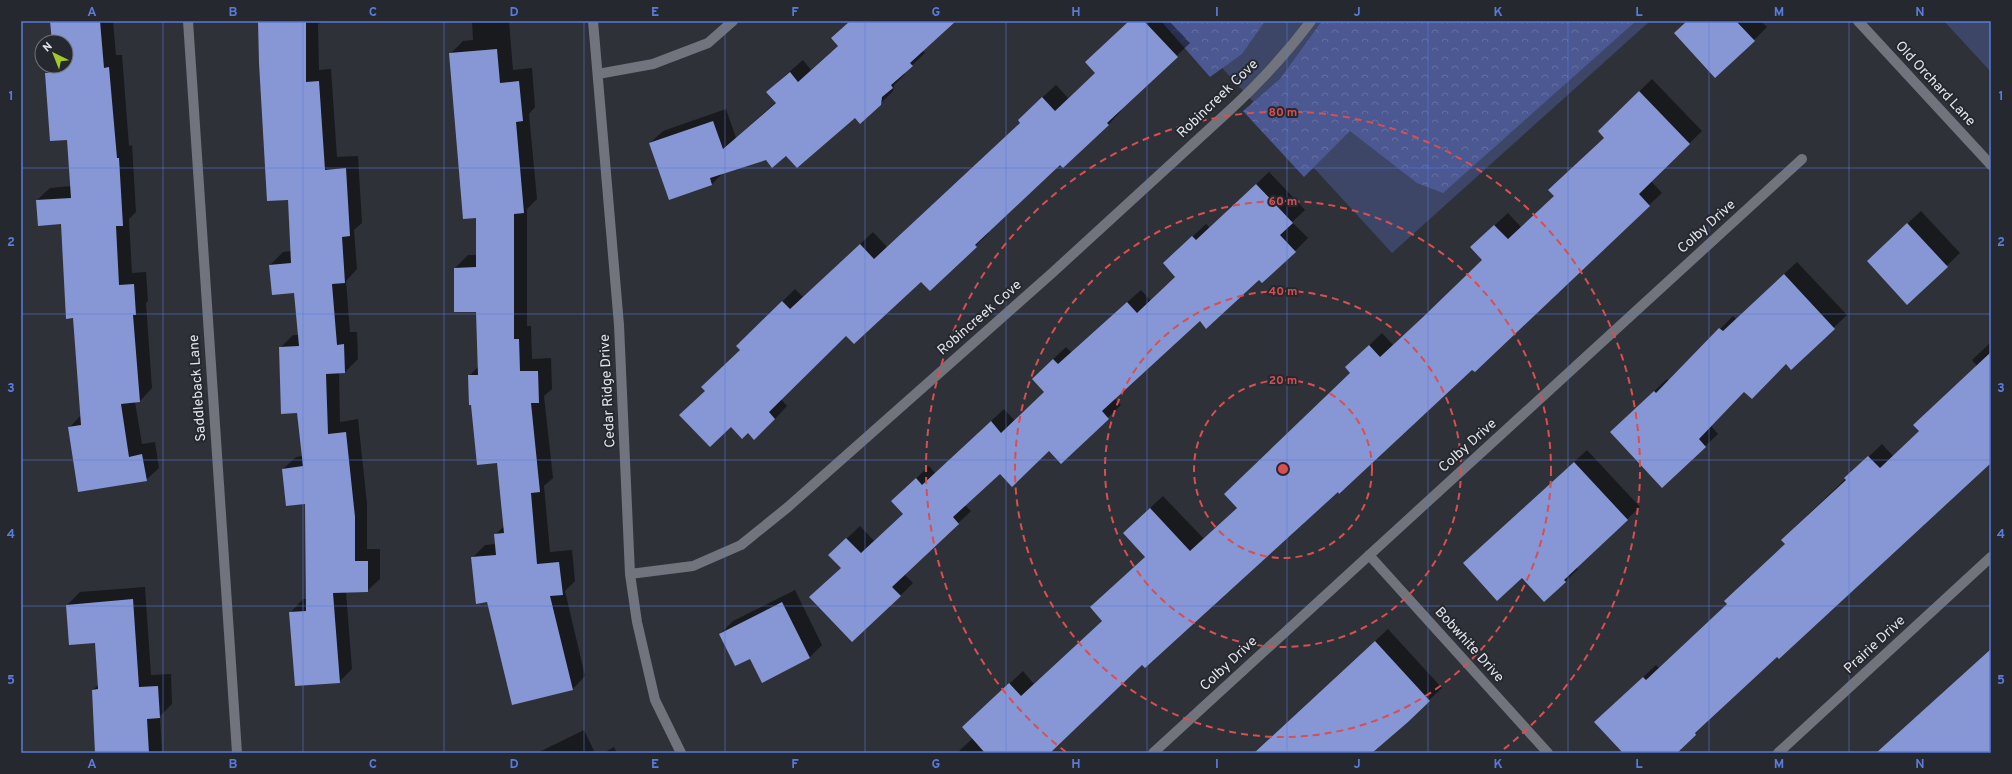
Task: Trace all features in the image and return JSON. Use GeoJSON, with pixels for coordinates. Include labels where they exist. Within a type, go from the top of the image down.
{"type":"FeatureCollection","features":[{"type":"Feature","properties":{"kind":"street","name":"Saddleback Lane"},"geometry":{"type":"LineString","coordinates":[[188,21],[237,753]]}},
{"type":"Feature","properties":{"kind":"street","name":"Cedar Ridge Drive"},"geometry":{"type":"LineString","coordinates":[[593,21],[619,325],[630,574],[637,622],[655,700],[681,753]]}},
{"type":"Feature","properties":{"kind":"street"},"geometry":{"type":"LineString","coordinates":[[598,74],[653,64],[708,43],[733,21]]}},
{"type":"Feature","properties":{"kind":"street","name":"Robincreek Cove"},"geometry":{"type":"LineString","coordinates":[[630,574],[693,566],[741,545],[782,512],[1045,279],[1247,94],[1297,39],[1311,21]]}},
{"type":"Feature","properties":{"kind":"street","name":"Old Orchard Lane"},"geometry":{"type":"LineString","coordinates":[[1858,21],[1991,165]]}},
{"type":"Feature","properties":{"kind":"street","name":"Colby Drive"},"geometry":{"type":"LineString","coordinates":[[1153,753],[1802,159]]}},
{"type":"Feature","properties":{"kind":"street","name":"Bobwhite Drive"},"geometry":{"type":"LineString","coordinates":[[1369,555],[1548,753]]}},
{"type":"Feature","properties":{"kind":"street","name":"Prairie Drive"},"geometry":{"type":"LineString","coordinates":[[1778,753],[1991,557]]}},
{"type":"Feature","properties":{"kind":"shaded area"},"geometry":{"type":"Polygon","coordinates":[[[1179,21],[1650,21],[1392,253],[1179,21]]]}},
{"type":"Feature","properties":{"kind":"shaded area"},"geometry":{"type":"Polygon","coordinates":[[[1944,21],[1991,21],[1991,72],[1944,21]]]}},
{"type":"Feature","properties":{"kind":"green space"},"geometry":{"type":"Polygon","coordinates":[[[1161,21],[1265,21],[1242,54],[1210,77],[1161,21]]]}},
{"type":"Feature","properties":{"kind":"green space"},"geometry":{"type":"Polygon","coordinates":[[[1322,21],[1636,21],[1443,193],[1417,183],[1350,131],[1304,177],[1243,111],[1280,79],[1322,21]]]}},
{"type":"Feature","properties":{"kind":"building"},"geometry":{"type":"Polygon","coordinates":[[[50,21],[100,21],[104,68],[109,67],[117,158],[119,158],[123,226],[116,226],[119,285],[134,284],[136,315],[133,315],[140,402],[121,404],[129,457],[142,454],[147,481],[78,492],[68,427],[81,425],[73,318],[66,319],[61,224],[38,226],[36,200],[71,198],[67,140],[50,141],[45,74],[74,74],[74,34],[51,34],[50,21]]]}},
{"type":"Feature","properties":{"kind":"building"},"geometry":{"type":"Polygon","coordinates":[[[258,21],[306,21],[306,82],[319,81],[325,170],[346,168],[350,236],[342,237],[345,283],[332,284],[337,345],[344,344],[345,373],[326,374],[328,434],[346,432],[355,517],[355,561],[368,561],[368,592],[333,593],[340,683],[295,686],[289,612],[306,611],[305,504],[286,506],[282,469],[303,466],[297,413],[281,414],[279,347],[299,346],[294,293],[272,295],[269,265],[291,263],[288,200],[267,201],[258,21]]]}},
{"type":"Feature","properties":{"kind":"building"},"geometry":{"type":"Polygon","coordinates":[[[850,21],[956,21],[910,63],[913,66],[891,85],[893,88],[882,97],[881,105],[860,124],[855,118],[797,168],[786,156],[772,168],[766,160],[710,178],[712,185],[669,200],[649,143],[713,121],[723,149],[776,103],[766,92],[790,72],[798,82],[838,46],[831,38],[850,21]]]}},
{"type":"Feature","properties":{"kind":"building"},"geometry":{"type":"Polygon","coordinates":[[[1129,21],[1144,21],[1178,57],[1107,123],[1109,125],[1063,168],[1060,165],[975,245],[977,247],[930,291],[921,282],[854,344],[846,336],[769,412],[775,419],[754,440],[748,433],[742,439],[731,427],[710,447],[679,415],[705,391],[701,387],[740,350],[736,346],[782,301],[790,309],[860,244],[874,259],[1020,123],[1018,120],[1042,97],[1055,111],[1095,73],[1085,62],[1129,21]]]}},
{"type":"Feature","properties":{"kind":"building"},"geometry":{"type":"Polygon","coordinates":[[[1687,21],[1736,21],[1755,41],[1715,78],[1674,33],[1687,21]]]}},
{"type":"Feature","properties":{"kind":"building"},"geometry":{"type":"Polygon","coordinates":[[[497,49],[500,83],[519,81],[523,121],[516,122],[524,213],[514,214],[514,339],[519,339],[520,371],[538,371],[539,403],[531,403],[540,492],[531,493],[537,564],[559,562],[563,595],[550,596],[573,690],[512,705],[487,602],[476,604],[471,557],[496,555],[494,534],[504,533],[497,463],[477,465],[471,405],[469,405],[468,375],[478,375],[476,312],[454,312],[454,268],[476,267],[476,218],[463,219],[449,53],[497,49]]]}},
{"type":"Feature","properties":{"kind":"building"},"geometry":{"type":"Polygon","coordinates":[[[1639,91],[1690,144],[1639,194],[1650,206],[1475,372],[1472,370],[1339,494],[1338,492],[1145,668],[1142,665],[1050,753],[985,753],[962,727],[1009,683],[1021,696],[1102,621],[1090,607],[1145,557],[1123,533],[1150,508],[1190,551],[1237,508],[1224,494],[1350,373],[1345,367],[1369,345],[1380,357],[1423,317],[1482,260],[1470,247],[1494,225],[1508,239],[1554,196],[1548,190],[1604,138],[1598,131],[1639,91]]]}},
{"type":"Feature","properties":{"kind":"building"},"geometry":{"type":"Polygon","coordinates":[[[1256,184],[1293,223],[1280,235],[1296,252],[1262,283],[1259,280],[1206,329],[1200,321],[1102,411],[1109,419],[1061,464],[1049,451],[1012,487],[1000,474],[953,517],[959,524],[892,587],[901,596],[852,642],[809,597],[841,568],[828,555],[846,538],[861,553],[903,514],[891,501],[916,478],[922,485],[991,421],[1001,433],[1044,392],[1032,379],[1053,359],[1058,364],[1127,302],[1137,313],[1175,277],[1163,263],[1192,236],[1196,240],[1256,184]]]}},
{"type":"Feature","properties":{"kind":"building"},"geometry":{"type":"Polygon","coordinates":[[[1907,223],[1948,267],[1907,305],[1867,261],[1907,223]]]}},
{"type":"Feature","properties":{"kind":"building"},"geometry":{"type":"Polygon","coordinates":[[[1784,274],[1835,329],[1791,370],[1786,364],[1752,399],[1744,392],[1699,439],[1706,447],[1662,488],[1610,432],[1654,391],[1656,393],[1719,328],[1723,331],[1784,274]]]}},
{"type":"Feature","properties":{"kind":"building"},"geometry":{"type":"Polygon","coordinates":[[[1991,352],[1991,463],[1779,659],[1777,657],[1695,733],[1696,735],[1677,753],[1623,753],[1594,722],[1643,677],[1646,680],[1727,604],[1724,601],[1785,544],[1781,540],[1846,480],[1844,478],[1868,456],[1880,468],[1919,431],[1913,425],[1991,352]]]}},
{"type":"Feature","properties":{"kind":"building"},"geometry":{"type":"Polygon","coordinates":[[[1574,462],[1628,520],[1564,580],[1566,582],[1544,602],[1522,578],[1497,601],[1463,563],[1574,462]]]}},
{"type":"Feature","properties":{"kind":"building"},"geometry":{"type":"Polygon","coordinates":[[[133,599],[139,687],[158,686],[160,718],[147,719],[149,753],[95,753],[92,690],[98,689],[95,643],[69,645],[66,605],[133,599]]]}},
{"type":"Feature","properties":{"kind":"building"},"geometry":{"type":"Polygon","coordinates":[[[782,602],[810,658],[762,683],[750,659],[735,666],[719,634],[782,602]]]}},
{"type":"Feature","properties":{"kind":"building"},"geometry":{"type":"Polygon","coordinates":[[[1375,641],[1430,701],[1408,722],[1372,753],[1254,753],[1375,641]]]}},
{"type":"Feature","properties":{"kind":"building"},"geometry":{"type":"Polygon","coordinates":[[[1991,649],[1991,753],[1876,753],[1991,649]]]}}]}
